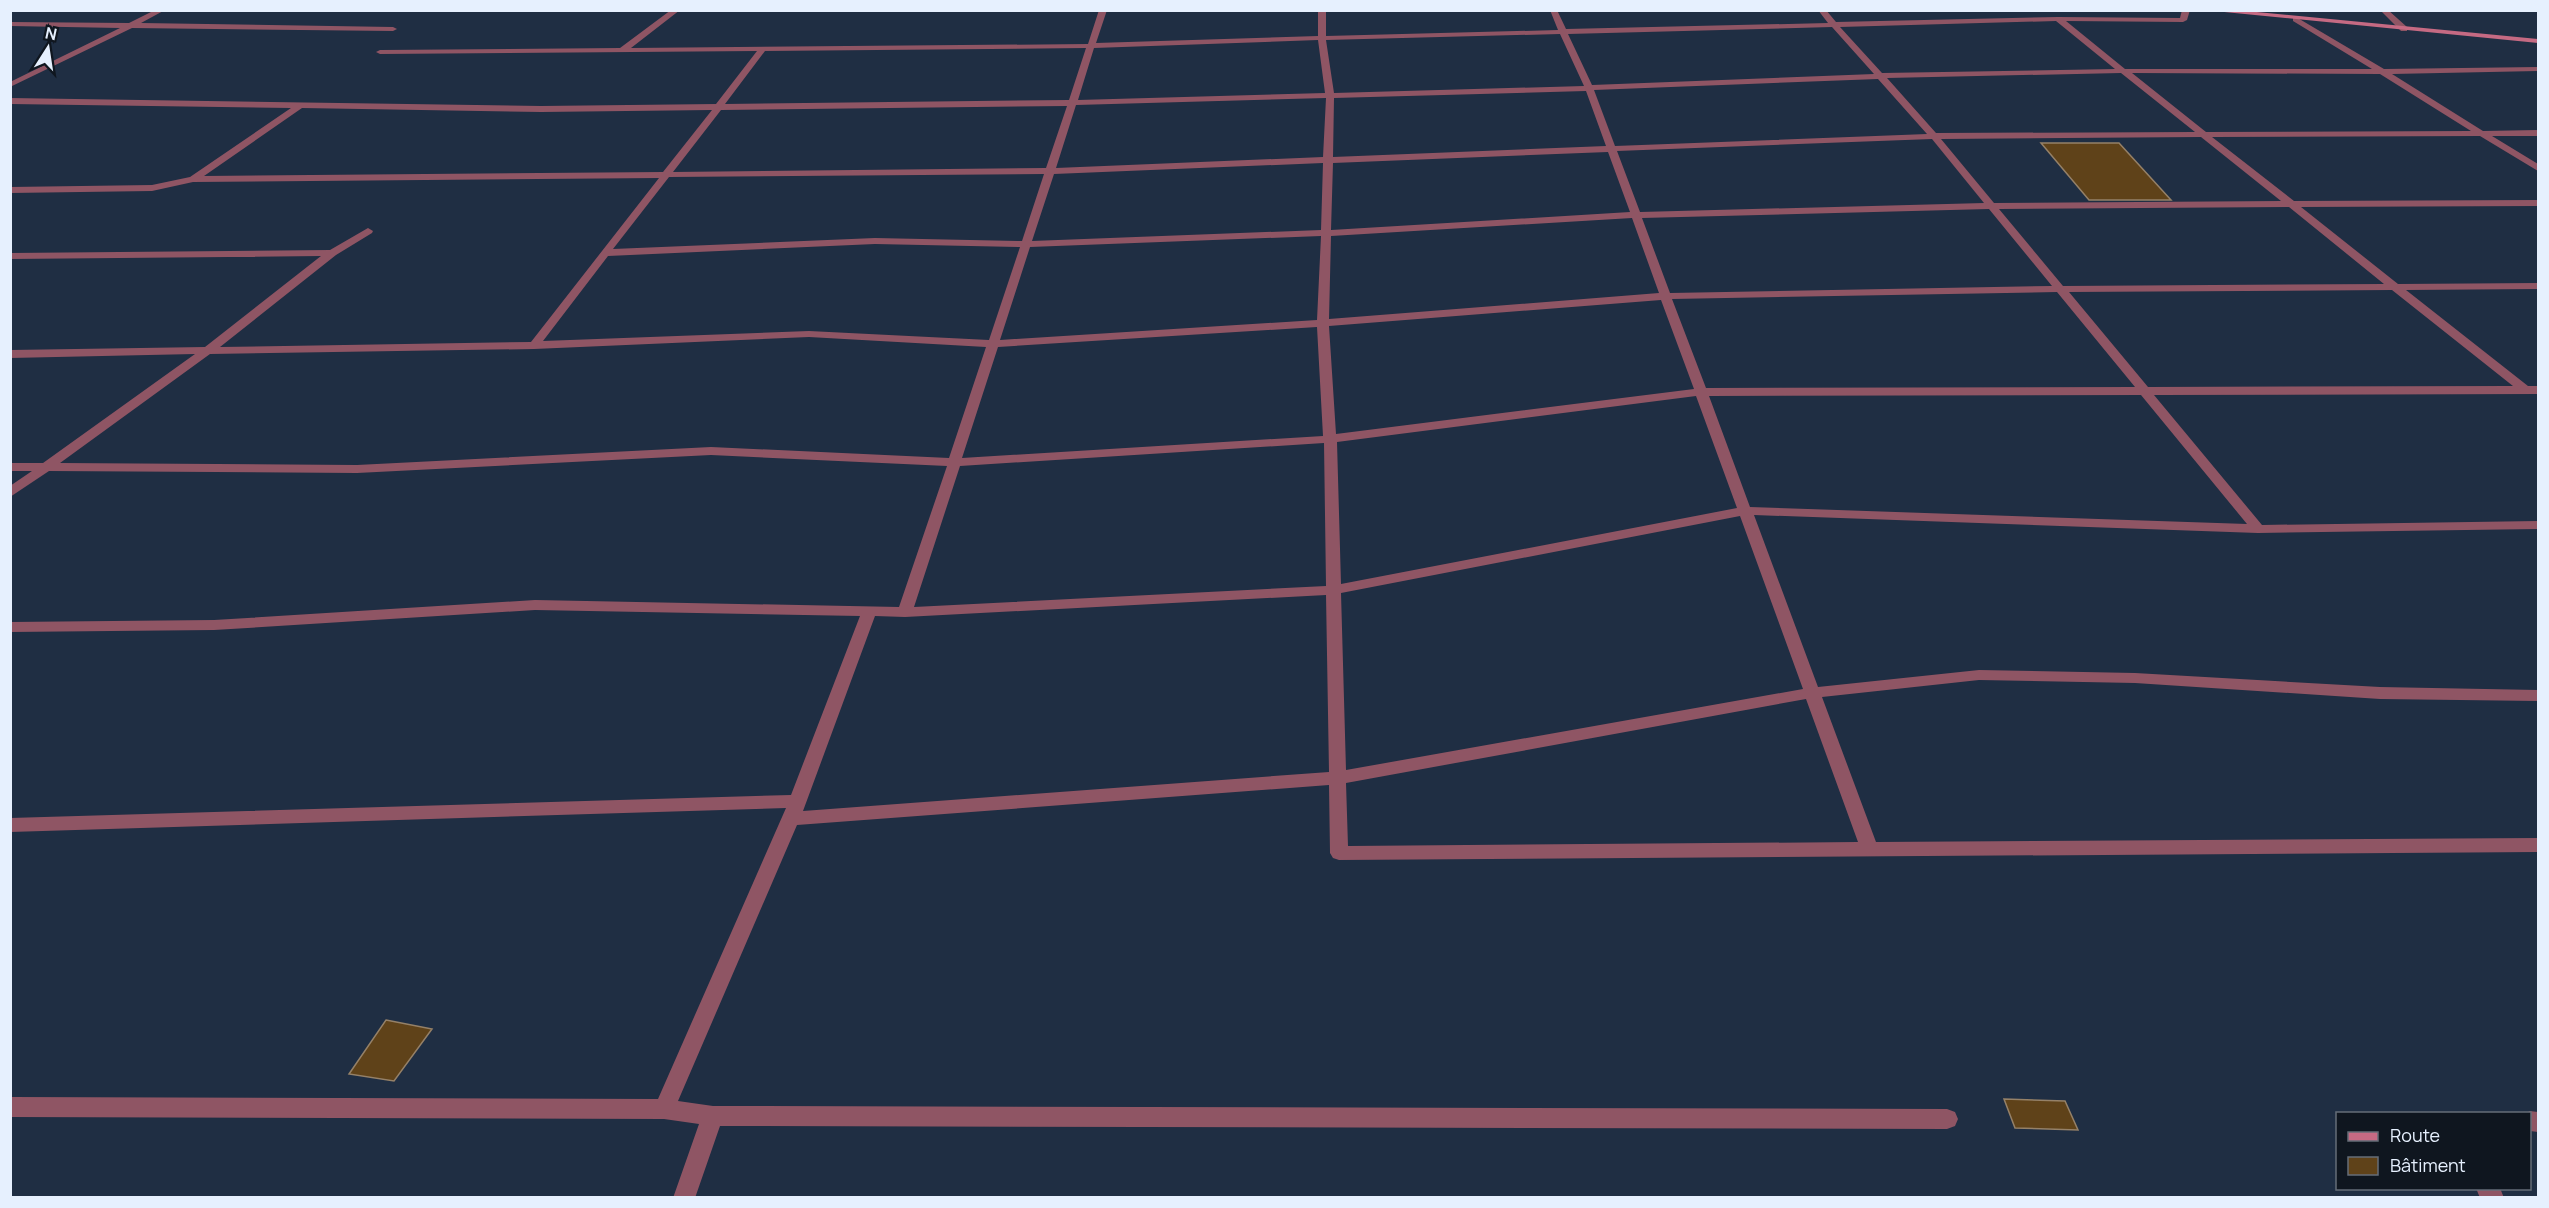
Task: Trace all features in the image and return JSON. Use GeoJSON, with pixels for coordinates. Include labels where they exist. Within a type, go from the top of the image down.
{"type":"FeatureCollection","features":[{"type":"Feature","properties":{"kind":"main road"},"geometry":{"type":"LineString","coordinates":[[2207,10],[2538,41]]}},
{"type":"Feature","properties":{"kind":"street"},"geometry":{"type":"LineString","coordinates":[[10,85],[162,10]]}},
{"type":"Feature","properties":{"kind":"street"},"geometry":{"type":"LineString","coordinates":[[622,50],[677,10]]}},
{"type":"Feature","properties":{"kind":"street"},"geometry":{"type":"LineString","coordinates":[[904,612],[1103,10]]}},
{"type":"Feature","properties":{"kind":"street"},"geometry":{"type":"LineString","coordinates":[[1322,10],[1322,38],[1330,96],[1323,323],[1330,439],[1339,853],[2538,845]]}},
{"type":"Feature","properties":{"kind":"street"},"geometry":{"type":"LineString","coordinates":[[1553,10],[1589,88],[1870,850]]}},
{"type":"Feature","properties":{"kind":"street"},"geometry":{"type":"LineString","coordinates":[[1821,10],[1934,136],[2258,529]]}},
{"type":"Feature","properties":{"kind":"street"},"geometry":{"type":"LineString","coordinates":[[380,52],[1091,46],[1835,25],[2058,20],[2184,20],[2186,10]]}},
{"type":"Feature","properties":{"kind":"street"},"geometry":{"type":"LineString","coordinates":[[2267,10],[2275,17]]}},
{"type":"Feature","properties":{"kind":"street"},"geometry":{"type":"LineString","coordinates":[[2383,10],[2404,29]]}},
{"type":"Feature","properties":{"kind":"street"},"geometry":{"type":"LineString","coordinates":[[2296,19],[2538,168]]}},
{"type":"Feature","properties":{"kind":"street"},"geometry":{"type":"LineString","coordinates":[[2058,20],[2396,287],[2532,390]]}},
{"type":"Feature","properties":{"kind":"street"},"geometry":{"type":"LineString","coordinates":[[10,24],[393,29]]}},
{"type":"Feature","properties":{"kind":"street"},"geometry":{"type":"LineString","coordinates":[[534,345],[763,49]]}},
{"type":"Feature","properties":{"kind":"street"},"geometry":{"type":"LineString","coordinates":[[10,101],[541,110],[1072,103],[1589,88],[1880,76],[2123,71],[2382,72],[2538,69]]}},
{"type":"Feature","properties":{"kind":"street"},"geometry":{"type":"LineString","coordinates":[[192,179],[299,106]]}},
{"type":"Feature","properties":{"kind":"street"},"geometry":{"type":"LineString","coordinates":[[10,190],[152,188],[192,179],[1050,171],[1934,136],[2538,133]]}},
{"type":"Feature","properties":{"kind":"street"},"geometry":{"type":"LineString","coordinates":[[605,253],[875,241],[1026,244],[1326,233],[1635,215],[1992,206],[2538,202]]}},
{"type":"Feature","properties":{"kind":"street"},"geometry":{"type":"LineString","coordinates":[[10,493],[207,351],[332,253],[368,231]]}},
{"type":"Feature","properties":{"kind":"street"},"geometry":{"type":"LineString","coordinates":[[10,256],[332,253]]}},
{"type":"Feature","properties":{"kind":"street"},"geometry":{"type":"LineString","coordinates":[[10,354],[534,345],[809,334],[993,344],[1323,323],[1665,296],[2060,289],[2538,286]]}},
{"type":"Feature","properties":{"kind":"street"},"geometry":{"type":"LineString","coordinates":[[10,467],[357,469],[711,451],[954,462],[1330,439],[1701,392],[2532,390]]}},
{"type":"Feature","properties":{"kind":"street"},"geometry":{"type":"LineString","coordinates":[[10,627],[214,625],[535,604],[904,612],[1334,590],[1744,511],[2258,529],[2538,525]]}},
{"type":"Feature","properties":{"kind":"street"},"geometry":{"type":"LineString","coordinates":[[664,1109],[791,819],[869,612]]}},
{"type":"Feature","properties":{"kind":"street"},"geometry":{"type":"LineString","coordinates":[[791,819],[1337,778],[1811,693],[1978,675],[2135,678],[2379,693],[2538,695]]}},
{"type":"Feature","properties":{"kind":"street"},"geometry":{"type":"LineString","coordinates":[[10,825],[797,801]]}},
{"type":"Feature","properties":{"kind":"street"},"geometry":{"type":"LineString","coordinates":[[10,1107],[664,1109],[712,1116],[1947,1119]]}},
{"type":"Feature","properties":{"kind":"street"},"geometry":{"type":"LineString","coordinates":[[684,1197],[712,1116]]}},
{"type":"Feature","properties":{"kind":"building"},"geometry":{"type":"Polygon","coordinates":[[[2041,143],[2119,143],[2171,200],[2089,200],[2041,143]]]}},
{"type":"Feature","properties":{"kind":"building"},"geometry":{"type":"Polygon","coordinates":[[[386,1020],[432,1029],[394,1081],[349,1074],[386,1020]]]}},
{"type":"Feature","properties":{"kind":"building"},"geometry":{"type":"Polygon","coordinates":[[[2004,1099],[2065,1101],[2078,1130],[2015,1128],[2004,1099]]]}}]}
